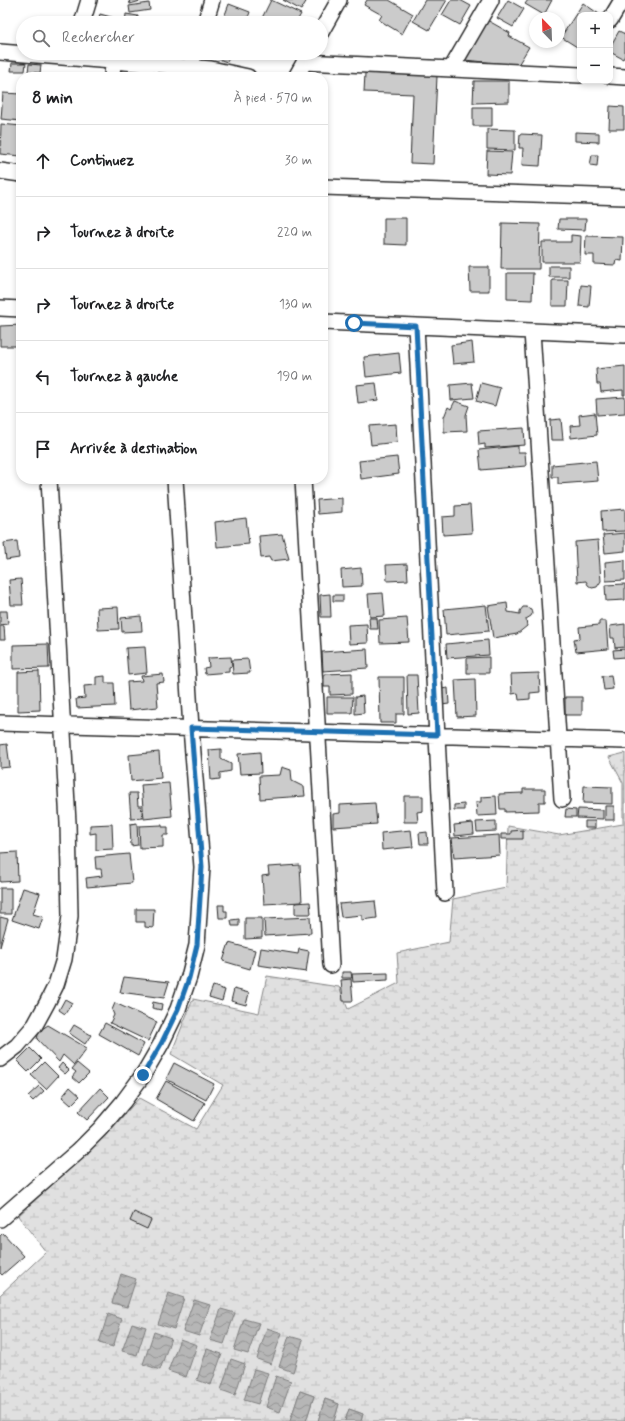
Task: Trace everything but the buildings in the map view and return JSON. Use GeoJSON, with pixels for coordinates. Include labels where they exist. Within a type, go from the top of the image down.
{"type":"FeatureCollection","features":[{"type":"Feature","properties":{"kind":"street"},"geometry":{"type":"LineString","coordinates":[[84,16],[89,0]]}},
{"type":"Feature","properties":{"kind":"street"},"geometry":{"type":"LineString","coordinates":[[207,16],[212,0]]}},
{"type":"Feature","properties":{"kind":"street"},"geometry":{"type":"LineString","coordinates":[[328,20],[339,0]]}},
{"type":"Feature","properties":{"kind":"street"},"geometry":{"type":"LineString","coordinates":[[451,69],[491,0]]}},
{"type":"Feature","properties":{"kind":"street"},"geometry":{"type":"LineString","coordinates":[[613,15],[622,0]]}},
{"type":"Feature","properties":{"kind":"street"},"geometry":{"type":"LineString","coordinates":[[0,52],[16,53]]}},
{"type":"Feature","properties":{"kind":"street"},"geometry":{"type":"LineString","coordinates":[[328,59],[451,69],[577,73]]}},
{"type":"Feature","properties":{"kind":"street"},"geometry":{"type":"LineString","coordinates":[[106,60],[211,69],[225,72]]}},
{"type":"Feature","properties":{"kind":"street"},"geometry":{"type":"LineString","coordinates":[[190,67],[192,60]]}},
{"type":"Feature","properties":{"kind":"street"},"geometry":{"type":"LineString","coordinates":[[299,72],[305,60]]}},
{"type":"Feature","properties":{"kind":"street"},"geometry":{"type":"LineString","coordinates":[[112,72],[113,61]]}},
{"type":"Feature","properties":{"kind":"street"},"geometry":{"type":"LineString","coordinates":[[613,76],[625,77]]}},
{"type":"Feature","properties":{"kind":"street"},"geometry":{"type":"LineString","coordinates":[[0,171],[16,173]]}},
{"type":"Feature","properties":{"kind":"street"},"geometry":{"type":"LineString","coordinates":[[328,187],[625,197]]}},
{"type":"Feature","properties":{"kind":"street"},"geometry":{"type":"LineString","coordinates":[[0,308],[16,309]]}},
{"type":"Feature","properties":{"kind":"street"},"geometry":{"type":"LineString","coordinates":[[328,322],[625,335]]}},
{"type":"Feature","properties":{"kind":"street"},"geometry":{"type":"LineString","coordinates":[[416,326],[445,893]]}},
{"type":"Feature","properties":{"kind":"street"},"geometry":{"type":"LineString","coordinates":[[532,331],[562,800]]}},
{"type":"Feature","properties":{"kind":"street"},"geometry":{"type":"LineString","coordinates":[[0,1059],[16,1046],[35,1025],[56,985],[64,959],[70,916],[68,824],[49,484]]}},
{"type":"Feature","properties":{"kind":"street"},"geometry":{"type":"LineString","coordinates":[[0,1219],[78,1151],[100,1129],[143,1075],[161,1044],[178,1009],[189,978],[197,945],[202,867],[191,728],[175,484]]}},
{"type":"Feature","properties":{"kind":"street"},"geometry":{"type":"LineString","coordinates":[[303,484],[331,965]]}},
{"type":"Feature","properties":{"kind":"street"},"geometry":{"type":"LineString","coordinates":[[0,722],[625,741]]}},
{"type":"Feature","properties":{"kind":"green space"},"geometry":{"type":"Polygon","coordinates":[[[625,753],[625,1421],[361,1421],[363,1414],[349,1409],[345,1421],[334,1421],[339,1404],[325,1399],[318,1421],[306,1421],[314,1396],[300,1391],[290,1421],[0,1421],[0,1295],[46,1252],[18,1216],[110,1131],[139,1098],[196,1129],[223,1085],[171,1054],[193,999],[259,1013],[267,976],[339,987],[348,1009],[399,983],[397,953],[449,942],[453,899],[506,888],[508,826],[559,835],[623,824],[623,783],[609,757],[625,753]]]}},
{"type":"Feature","properties":{"kind":"water"},"geometry":{"type":"Polygon","coordinates":[[[121,1274],[136,1279],[127,1307],[112,1303],[121,1274]]]}},
{"type":"Feature","properties":{"kind":"water"},"geometry":{"type":"Polygon","coordinates":[[[169,1293],[184,1298],[174,1329],[158,1324],[169,1293]]]}},
{"type":"Feature","properties":{"kind":"water"},"geometry":{"type":"Polygon","coordinates":[[[194,1300],[210,1305],[199,1336],[183,1331],[194,1300]]]}},
{"type":"Feature","properties":{"kind":"water"},"geometry":{"type":"Polygon","coordinates":[[[221,1309],[235,1313],[224,1344],[210,1340],[221,1309]]]}},
{"type":"Feature","properties":{"kind":"water"},"geometry":{"type":"Polygon","coordinates":[[[108,1314],[122,1319],[113,1347],[99,1343],[108,1314]]]}},
{"type":"Feature","properties":{"kind":"water"},"geometry":{"type":"Polygon","coordinates":[[[244,1319],[259,1323],[248,1354],[234,1350],[244,1319]]]}},
{"type":"Feature","properties":{"kind":"water"},"geometry":{"type":"Polygon","coordinates":[[[132,1323],[146,1327],[137,1355],[122,1351],[132,1323]]]}},
{"type":"Feature","properties":{"kind":"water"},"geometry":{"type":"Polygon","coordinates":[[[267,1328],[282,1333],[271,1364],[257,1359],[267,1328]]]}},
{"type":"Feature","properties":{"kind":"water"},"geometry":{"type":"Polygon","coordinates":[[[154,1332],[171,1338],[160,1370],[143,1364],[154,1332]]]}},
{"type":"Feature","properties":{"kind":"water"},"geometry":{"type":"Polygon","coordinates":[[[289,1336],[303,1340],[293,1372],[279,1367],[289,1336]]]}},
{"type":"Feature","properties":{"kind":"water"},"geometry":{"type":"Polygon","coordinates":[[[180,1339],[197,1345],[186,1377],[168,1371],[180,1339]]]}},
{"type":"Feature","properties":{"kind":"water"},"geometry":{"type":"Polygon","coordinates":[[[207,1349],[222,1354],[211,1385],[197,1380],[207,1349]]]}},
{"type":"Feature","properties":{"kind":"water"},"geometry":{"type":"Polygon","coordinates":[[[231,1359],[245,1364],[235,1395],[221,1390],[231,1359]]]}},
{"type":"Feature","properties":{"kind":"water"},"geometry":{"type":"Polygon","coordinates":[[[254,1369],[268,1373],[258,1404],[244,1400],[254,1369]]]}},
{"type":"Feature","properties":{"kind":"water"},"geometry":{"type":"Polygon","coordinates":[[[276,1376],[291,1381],[280,1412],[266,1407],[276,1376]]]}},
{"type":"Feature","properties":{"kind":"water"},"geometry":{"type":"Polygon","coordinates":[[[300,1391],[314,1396],[306,1421],[290,1421],[300,1391]]]}},
{"type":"Feature","properties":{"kind":"water"},"geometry":{"type":"Polygon","coordinates":[[[325,1399],[339,1404],[334,1421],[318,1421],[325,1399]]]}},
{"type":"Feature","properties":{"kind":"water"},"geometry":{"type":"Polygon","coordinates":[[[349,1409],[363,1414],[361,1421],[345,1421],[349,1409]]]}},
{"type":"Feature","properties":{"kind":"route"},"geometry":{"type":"LineString","coordinates":[[143,1075],[161,1044],[178,1009],[189,978],[197,945],[202,867],[191,728],[437,735],[416,326],[354,323]]}}]}
